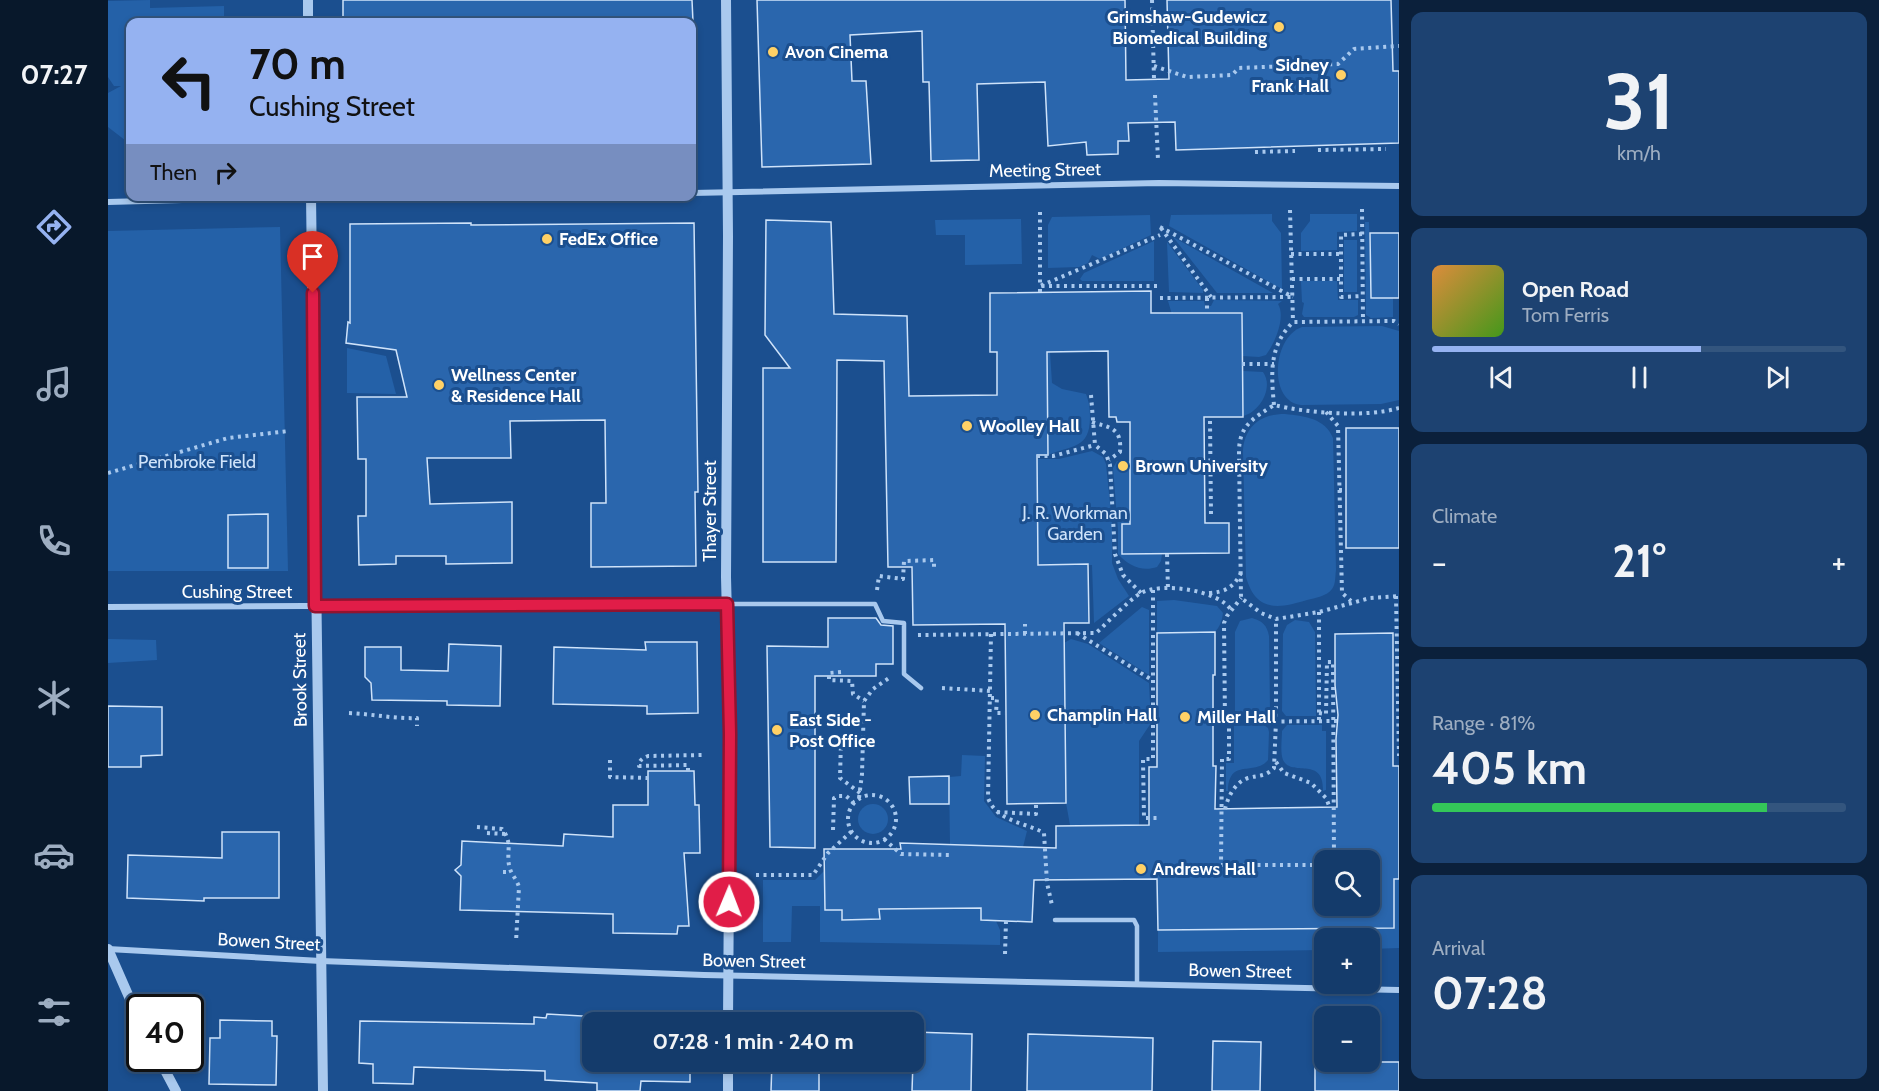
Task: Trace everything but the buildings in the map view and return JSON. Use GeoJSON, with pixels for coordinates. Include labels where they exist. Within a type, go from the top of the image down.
{"type":"FeatureCollection","features":[{"type":"Feature","properties":{"kind":"street"},"geometry":{"type":"LineString","coordinates":[[308,0],[308,18]]}},
{"type":"Feature","properties":{"kind":"street","name":"Thayer Street"},"geometry":{"type":"LineString","coordinates":[[726,0],[727,604],[730,734],[728,1012]]}},
{"type":"Feature","properties":{"kind":"street","name":"Meeting Street"},"geometry":{"type":"LineString","coordinates":[[696,193],[1159,183],[1399,186]]}},
{"type":"Feature","properties":{"kind":"street"},"geometry":{"type":"LineString","coordinates":[[108,202],[149,201]]}},
{"type":"Feature","properties":{"kind":"street","name":"Brook Street"},"geometry":{"type":"LineString","coordinates":[[311,201],[323,1091]]}},
{"type":"Feature","properties":{"kind":"street","name":"Cushing Street"},"geometry":{"type":"LineString","coordinates":[[108,607],[727,604]]}},
{"type":"Feature","properties":{"kind":"street"},"geometry":{"type":"LineString","coordinates":[[108,949],[128,994]]}},
{"type":"Feature","properties":{"kind":"street","name":"Bowen Street"},"geometry":{"type":"LineString","coordinates":[[108,949],[321,961],[727,975],[1399,990]]}},
{"type":"Feature","properties":{"kind":"street"},"geometry":{"type":"LineString","coordinates":[[166,1072],[176,1091]]}},
{"type":"Feature","properties":{"kind":"street"},"geometry":{"type":"LineString","coordinates":[[728,1072],[728,1091]]}},
{"type":"Feature","properties":{"kind":"lane"},"geometry":{"type":"LineString","coordinates":[[727,604],[874,604],[882,621],[904,623],[904,674],[921,687]]}},
{"type":"Feature","properties":{"kind":"lane"},"geometry":{"type":"LineString","coordinates":[[1055,920],[1134,920],[1137,926],[1137,984]]}},
{"type":"Feature","properties":{"kind":"path"},"geometry":{"type":"LineString","coordinates":[[1152,0],[1154,79]]}},
{"type":"Feature","properties":{"kind":"path"},"geometry":{"type":"LineString","coordinates":[[1154,66],[1187,77],[1232,75],[1239,68],[1338,64],[1354,49],[1399,46]]}},
{"type":"Feature","properties":{"kind":"path"},"geometry":{"type":"LineString","coordinates":[[1155,95],[1158,160]]}},
{"type":"Feature","properties":{"kind":"path"},"geometry":{"type":"LineString","coordinates":[[1318,150],[1386,149]]}},
{"type":"Feature","properties":{"kind":"path"},"geometry":{"type":"LineString","coordinates":[[1255,152],[1295,151]]}},
{"type":"Feature","properties":{"kind":"path"},"geometry":{"type":"LineString","coordinates":[[1362,209],[1363,321]]}},
{"type":"Feature","properties":{"kind":"path"},"geometry":{"type":"LineString","coordinates":[[1274,405],[1275,349],[1283,333],[1293,322],[1290,210]]}},
{"type":"Feature","properties":{"kind":"path"},"geometry":{"type":"LineString","coordinates":[[1040,212],[1040,292]]}},
{"type":"Feature","properties":{"kind":"path"},"geometry":{"type":"LineString","coordinates":[[1207,313],[1209,298],[1160,227],[1293,297]]}},
{"type":"Feature","properties":{"kind":"path"},"geometry":{"type":"LineString","coordinates":[[1362,234],[1341,235],[1341,297],[1362,296]]}},
{"type":"Feature","properties":{"kind":"path"},"geometry":{"type":"LineString","coordinates":[[1040,286],[1160,235]]}},
{"type":"Feature","properties":{"kind":"path"},"geometry":{"type":"LineString","coordinates":[[1291,254],[1341,254]]}},
{"type":"Feature","properties":{"kind":"path"},"geometry":{"type":"LineString","coordinates":[[1292,279],[1341,279]]}},
{"type":"Feature","properties":{"kind":"path"},"geometry":{"type":"LineString","coordinates":[[1040,286],[1160,286]]}},
{"type":"Feature","properties":{"kind":"path"},"geometry":{"type":"LineString","coordinates":[[1160,298],[1293,297]]}},
{"type":"Feature","properties":{"kind":"path"},"geometry":{"type":"LineString","coordinates":[[1293,322],[1394,321],[1399,324]]}},
{"type":"Feature","properties":{"kind":"path"},"geometry":{"type":"LineString","coordinates":[[1242,364],[1274,364]]}},
{"type":"Feature","properties":{"kind":"path"},"geometry":{"type":"LineString","coordinates":[[1091,395],[1095,445],[1109,460],[1115,554],[1123,575],[1141,593]]}},
{"type":"Feature","properties":{"kind":"path"},"geometry":{"type":"LineString","coordinates":[[1314,865],[1221,865],[1222,759],[1229,759],[1224,623],[1241,598],[1239,446],[1249,421],[1274,405],[1295,410],[1354,413],[1399,408]]}},
{"type":"Feature","properties":{"kind":"path"},"geometry":{"type":"LineString","coordinates":[[1326,412],[1338,426],[1342,593],[1352,602]]}},
{"type":"Feature","properties":{"kind":"path"},"geometry":{"type":"LineString","coordinates":[[1210,421],[1211,515]]}},
{"type":"Feature","properties":{"kind":"path"},"geometry":{"type":"LineString","coordinates":[[1092,422],[1111,427],[1119,438],[1120,452],[1109,460]]}},
{"type":"Feature","properties":{"kind":"path"},"geometry":{"type":"LineString","coordinates":[[108,473],[228,438],[289,430]]}},
{"type":"Feature","properties":{"kind":"path"},"geometry":{"type":"LineString","coordinates":[[1037,456],[1053,456],[1095,445]]}},
{"type":"Feature","properties":{"kind":"path"},"geometry":{"type":"LineString","coordinates":[[1211,471],[1239,471]]}},
{"type":"Feature","properties":{"kind":"path"},"geometry":{"type":"LineString","coordinates":[[1339,490],[1346,490]]}},
{"type":"Feature","properties":{"kind":"path"},"geometry":{"type":"LineString","coordinates":[[1167,554],[1168,589]]}},
{"type":"Feature","properties":{"kind":"path"},"geometry":{"type":"LineString","coordinates":[[874,604],[879,576],[903,579],[904,561],[934,560],[934,567]]}},
{"type":"Feature","properties":{"kind":"path"},"geometry":{"type":"LineString","coordinates":[[1203,593],[1228,589],[1235,585],[1241,573]]}},
{"type":"Feature","properties":{"kind":"path"},"geometry":{"type":"LineString","coordinates":[[905,635],[1096,633],[1141,593],[1153,590],[1168,589],[1203,593],[1220,598],[1231,610]]}},
{"type":"Feature","properties":{"kind":"path"},"geometry":{"type":"LineString","coordinates":[[1153,590],[1153,759],[1143,759],[1143,818],[1158,818]]}},
{"type":"Feature","properties":{"kind":"path"},"geometry":{"type":"LineString","coordinates":[[1241,598],[1261,613],[1276,619],[1319,612],[1370,598],[1398,596],[1399,756]]}},
{"type":"Feature","properties":{"kind":"path"},"geometry":{"type":"LineString","coordinates":[[1319,612],[1319,720]]}},
{"type":"Feature","properties":{"kind":"path"},"geometry":{"type":"LineString","coordinates":[[1225,809],[1231,794],[1241,782],[1268,774],[1274,768],[1276,761],[1276,619]]}},
{"type":"Feature","properties":{"kind":"path"},"geometry":{"type":"LineString","coordinates":[[1025,624],[1025,634]]}},
{"type":"Feature","properties":{"kind":"path"},"geometry":{"type":"LineString","coordinates":[[1077,633],[1153,680]]}},
{"type":"Feature","properties":{"kind":"path"},"geometry":{"type":"LineString","coordinates":[[991,634],[988,798],[991,806],[1002,816],[1044,833],[1047,883],[1055,920]]}},
{"type":"Feature","properties":{"kind":"path"},"geometry":{"type":"LineString","coordinates":[[1319,713],[1326,714],[1327,662],[1333,662],[1334,850]]}},
{"type":"Feature","properties":{"kind":"path"},"geometry":{"type":"LineString","coordinates":[[841,672],[829,673],[829,680],[852,681],[853,694],[864,701]]}},
{"type":"Feature","properties":{"kind":"path"},"geometry":{"type":"LineString","coordinates":[[841,740],[840,778],[860,795],[884,798],[894,810],[895,825],[892,832],[884,839],[871,843],[864,841],[852,831],[848,816],[860,795],[864,701],[873,689],[887,678],[904,674]]}},
{"type":"Feature","properties":{"kind":"path"},"geometry":{"type":"LineString","coordinates":[[942,688],[991,691]]}},
{"type":"Feature","properties":{"kind":"path"},"geometry":{"type":"LineString","coordinates":[[991,698],[997,698],[996,713],[1005,713]]}},
{"type":"Feature","properties":{"kind":"path"},"geometry":{"type":"LineString","coordinates":[[350,713],[395,719],[417,718],[417,726]]}},
{"type":"Feature","properties":{"kind":"path"},"geometry":{"type":"LineString","coordinates":[[1214,722],[1338,721]]}},
{"type":"Feature","properties":{"kind":"path"},"geometry":{"type":"LineString","coordinates":[[688,771],[688,765],[639,766],[639,763],[648,756],[704,755]]}},
{"type":"Feature","properties":{"kind":"path"},"geometry":{"type":"LineString","coordinates":[[610,760],[610,777],[648,778]]}},
{"type":"Feature","properties":{"kind":"path"},"geometry":{"type":"LineString","coordinates":[[1276,761],[1284,773],[1311,783],[1326,798],[1330,808]]}},
{"type":"Feature","properties":{"kind":"path"},"geometry":{"type":"LineString","coordinates":[[833,830],[834,798],[846,796],[853,802],[852,806]]}},
{"type":"Feature","properties":{"kind":"path"},"geometry":{"type":"LineString","coordinates":[[997,812],[1036,814],[1036,803]]}},
{"type":"Feature","properties":{"kind":"path"},"geometry":{"type":"LineString","coordinates":[[477,827],[502,829],[509,838],[510,872],[519,887],[516,942]]}},
{"type":"Feature","properties":{"kind":"path"},"geometry":{"type":"LineString","coordinates":[[756,875],[813,875],[828,853],[852,831]]}},
{"type":"Feature","properties":{"kind":"path"},"geometry":{"type":"LineString","coordinates":[[487,833],[507,834]]}},
{"type":"Feature","properties":{"kind":"path"},"geometry":{"type":"LineString","coordinates":[[884,839],[901,854],[952,855]]}},
{"type":"Feature","properties":{"kind":"path"},"geometry":{"type":"LineString","coordinates":[[503,872],[510,872]]}},
{"type":"Feature","properties":{"kind":"path"},"geometry":{"type":"LineString","coordinates":[[1005,954],[1006,921]]}},
{"type":"Feature","properties":{"kind":"green space"},"geometry":{"type":"Polygon","coordinates":[[[150,0],[150,8],[224,6],[224,18],[126,18],[126,141],[108,127],[108,93],[121,86],[114,86],[108,77],[108,1],[150,0]]]}},
{"type":"Feature","properties":{"kind":"green space"},"geometry":{"type":"Polygon","coordinates":[[[1272,214],[1272,221],[1281,233],[1282,289],[1169,226],[1171,215],[1272,214]]]}},
{"type":"Feature","properties":{"kind":"green space"},"geometry":{"type":"Polygon","coordinates":[[[1310,214],[1357,214],[1357,231],[1337,232],[1337,250],[1301,251],[1301,233],[1310,221],[1310,214]]]}},
{"type":"Feature","properties":{"kind":"green space"},"geometry":{"type":"Polygon","coordinates":[[[1150,215],[1151,235],[1100,259],[1092,255],[1088,263],[1079,267],[1048,268],[1048,225],[1052,217],[1150,215]]]}},
{"type":"Feature","properties":{"kind":"green space"},"geometry":{"type":"Polygon","coordinates":[[[1021,219],[1022,264],[965,265],[965,235],[936,235],[935,220],[1021,219]]]}},
{"type":"Feature","properties":{"kind":"green space"},"geometry":{"type":"Polygon","coordinates":[[[1365,222],[1369,222],[1371,298],[1393,298],[1393,317],[1371,318],[1366,315],[1365,222]]]}},
{"type":"Feature","properties":{"kind":"green space","name":"Pembroke Field"},"geometry":{"type":"Polygon","coordinates":[[[280,227],[288,571],[108,571],[108,231],[280,227]]]}},
{"type":"Feature","properties":{"kind":"green space"},"geometry":{"type":"Polygon","coordinates":[[[1173,237],[1273,293],[1217,293],[1173,237]]]}},
{"type":"Feature","properties":{"kind":"green space"},"geometry":{"type":"Polygon","coordinates":[[[1344,240],[1357,240],[1357,292],[1344,292],[1344,240]]]}},
{"type":"Feature","properties":{"kind":"green space"},"geometry":{"type":"Polygon","coordinates":[[[1154,241],[1154,281],[1082,281],[1080,279],[1084,273],[1154,241]]]}},
{"type":"Feature","properties":{"kind":"green space"},"geometry":{"type":"Polygon","coordinates":[[[1167,242],[1203,290],[1203,293],[1169,292],[1167,242]]]}},
{"type":"Feature","properties":{"kind":"green space"},"geometry":{"type":"Polygon","coordinates":[[[1301,281],[1337,281],[1338,300],[1358,300],[1358,315],[1354,317],[1304,317],[1301,281]]]}},
{"type":"Feature","properties":{"kind":"green space"},"geometry":{"type":"Polygon","coordinates":[[[1214,300],[1282,301],[1278,304],[1281,316],[1278,330],[1266,355],[1242,356],[1243,312],[1173,312],[1173,318],[1168,301],[1204,301],[1205,306],[1211,306],[1214,300]]]}},
{"type":"Feature","properties":{"kind":"green space"},"geometry":{"type":"Polygon","coordinates":[[[1382,326],[1399,331],[1399,400],[1381,404],[1301,405],[1290,401],[1283,393],[1279,382],[1280,355],[1292,333],[1302,327],[1382,326]]]}},
{"type":"Feature","properties":{"kind":"green space"},"geometry":{"type":"Polygon","coordinates":[[[347,348],[386,356],[396,394],[347,393],[347,348]]]}},
{"type":"Feature","properties":{"kind":"green space"},"geometry":{"type":"Polygon","coordinates":[[[1047,352],[1050,352],[1052,383],[1062,389],[1086,394],[1090,417],[1087,435],[1083,440],[1072,447],[1048,455],[1047,352]]]}},
{"type":"Feature","properties":{"kind":"green space"},"geometry":{"type":"Polygon","coordinates":[[[1243,371],[1263,372],[1267,385],[1260,404],[1255,410],[1243,416],[1243,371]]]}},
{"type":"Feature","properties":{"kind":"green space"},"geometry":{"type":"Polygon","coordinates":[[[1285,414],[1306,417],[1319,422],[1325,426],[1333,438],[1336,570],[1334,585],[1327,593],[1278,606],[1269,605],[1256,597],[1246,577],[1243,450],[1247,434],[1256,423],[1269,416],[1285,414]]]}},
{"type":"Feature","properties":{"kind":"green space","name":"J. R. Workman Garden"},"geometry":{"type":"Polygon","coordinates":[[[1092,451],[1103,457],[1106,464],[1112,523],[1112,563],[1118,579],[1129,596],[1094,623],[1092,565],[1038,565],[1037,459],[1059,459],[1092,451]]]}},
{"type":"Feature","properties":{"kind":"green space"},"geometry":{"type":"Polygon","coordinates":[[[1117,461],[1130,461],[1130,524],[1122,525],[1122,554],[1162,554],[1157,567],[1146,569],[1136,567],[1118,554],[1113,468],[1117,461]]]}},
{"type":"Feature","properties":{"kind":"green space"},"geometry":{"type":"Polygon","coordinates":[[[1174,600],[1217,606],[1223,613],[1218,628],[1215,632],[1157,633],[1157,601],[1174,600]]]}},
{"type":"Feature","properties":{"kind":"green space"},"geometry":{"type":"Polygon","coordinates":[[[1142,607],[1149,610],[1149,675],[1099,643],[1142,607]]]}},
{"type":"Feature","properties":{"kind":"green space"},"geometry":{"type":"Polygon","coordinates":[[[1252,618],[1264,624],[1269,636],[1270,710],[1267,715],[1263,716],[1237,716],[1235,713],[1235,632],[1240,621],[1252,618]]]}},
{"type":"Feature","properties":{"kind":"green space"},"geometry":{"type":"Polygon","coordinates":[[[1295,620],[1309,622],[1315,632],[1316,716],[1286,716],[1282,711],[1283,634],[1287,625],[1295,620]]]}},
{"type":"Feature","properties":{"kind":"green space"},"geometry":{"type":"Polygon","coordinates":[[[108,639],[156,640],[157,660],[108,663],[108,639]]]}},
{"type":"Feature","properties":{"kind":"green space"},"geometry":{"type":"Polygon","coordinates":[[[1071,639],[1088,644],[1149,683],[1151,723],[1139,741],[1139,825],[1070,825],[1066,803],[1064,643],[1071,639]]]}},
{"type":"Feature","properties":{"kind":"green space"},"geometry":{"type":"Polygon","coordinates":[[[1264,725],[1269,732],[1268,760],[1262,765],[1237,771],[1229,781],[1228,791],[1226,791],[1226,763],[1234,763],[1234,726],[1264,725]]]}},
{"type":"Feature","properties":{"kind":"green space"},"geometry":{"type":"Polygon","coordinates":[[[1287,725],[1322,725],[1322,731],[1326,731],[1326,790],[1323,791],[1322,780],[1313,770],[1287,765],[1283,760],[1282,731],[1287,725]]]}},
{"type":"Feature","properties":{"kind":"green space"},"geometry":{"type":"Polygon","coordinates":[[[962,755],[985,756],[984,801],[996,817],[1027,831],[1023,847],[983,846],[981,920],[996,921],[1000,930],[1000,945],[820,942],[820,906],[792,906],[791,942],[763,942],[763,880],[815,880],[825,870],[825,910],[841,910],[842,920],[879,919],[879,909],[964,908],[963,864],[950,844],[949,777],[961,776],[962,755]]]}},
{"type":"Feature","properties":{"kind":"green space"},"geometry":{"type":"Polygon","coordinates":[[[873,804],[879,805],[887,813],[887,825],[879,833],[873,834],[867,833],[859,825],[858,819],[859,813],[867,805],[873,804]]]}},
{"type":"Feature","properties":{"kind":"green space"},"geometry":{"type":"Polygon","coordinates":[[[1394,879],[1399,879],[1399,948],[1380,949],[1380,928],[1394,928],[1394,879]]]}},
{"type":"Feature","properties":{"kind":"green space"},"geometry":{"type":"Polygon","coordinates":[[[1314,929],[1314,950],[1158,952],[1158,930],[1314,929]]]}},
{"type":"Feature","properties":{"kind":"place","name":"Grimshaw-Gudewicz Biomedical Building"},"geometry":{"type":"Point","coordinates":[1279,27]}},
{"type":"Feature","properties":{"kind":"place","name":"Avon Cinema"},"geometry":{"type":"Point","coordinates":[773,52]}},
{"type":"Feature","properties":{"kind":"place","name":"Sidney Frank Hall"},"geometry":{"type":"Point","coordinates":[1341,75]}},
{"type":"Feature","properties":{"kind":"place","name":"FedEx Office"},"geometry":{"type":"Point","coordinates":[547,239]}},
{"type":"Feature","properties":{"kind":"place","name":"Wellness Center & Residence Hall"},"geometry":{"type":"Point","coordinates":[439,385]}},
{"type":"Feature","properties":{"kind":"place","name":"Woolley Hall"},"geometry":{"type":"Point","coordinates":[967,426]}},
{"type":"Feature","properties":{"kind":"place","name":"Brown University"},"geometry":{"type":"Point","coordinates":[1123,466]}},
{"type":"Feature","properties":{"kind":"place","name":"Champlin Hall"},"geometry":{"type":"Point","coordinates":[1035,715]}},
{"type":"Feature","properties":{"kind":"place","name":"Miller Hall"},"geometry":{"type":"Point","coordinates":[1185,717]}},
{"type":"Feature","properties":{"kind":"place","name":"East Side - Post Office"},"geometry":{"type":"Point","coordinates":[777,730]}},
{"type":"Feature","properties":{"kind":"place","name":"Andrews Hall"},"geometry":{"type":"Point","coordinates":[1141,869]}},
{"type":"Feature","properties":{"kind":"route"},"geometry":{"type":"LineString","coordinates":[[313,293],[315,606],[727,604],[730,734],[729,902]]}}]}
